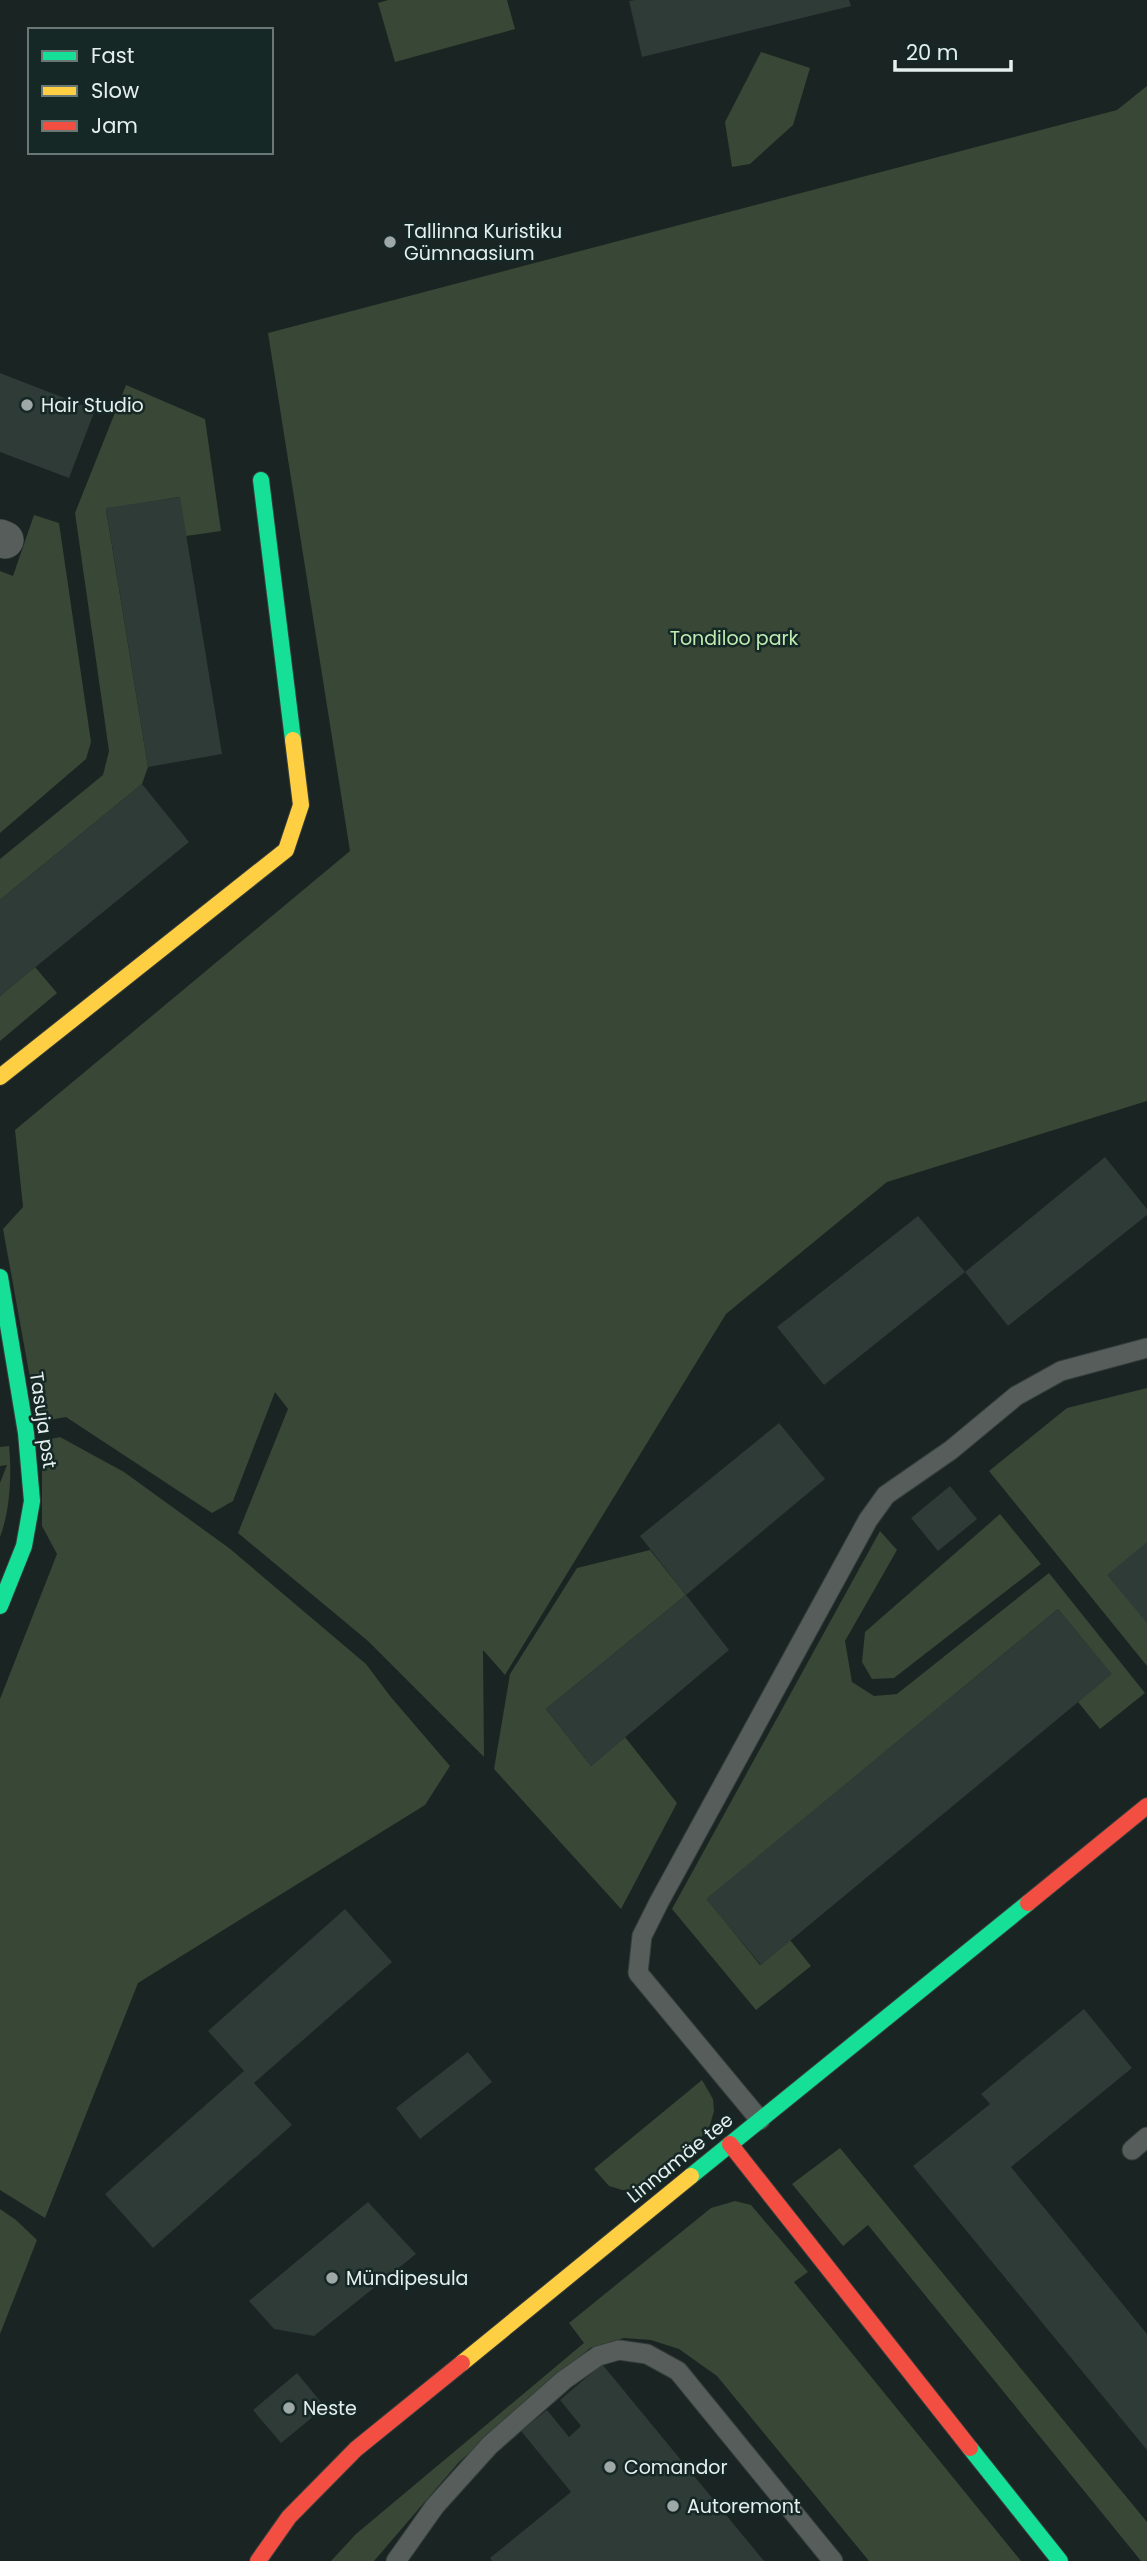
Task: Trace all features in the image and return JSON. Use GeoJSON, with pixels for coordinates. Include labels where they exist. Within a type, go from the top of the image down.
{"type":"FeatureCollection","features":[{"type":"Feature","properties":{"kind":"street"},"geometry":{"type":"LineString","coordinates":[[0,1077],[286,850],[301,805],[261,480]]}},
{"type":"Feature","properties":{"kind":"street","name":"Tasuja pst"},"geometry":{"type":"LineString","coordinates":[[0,1277],[26,1433],[32,1501],[24,1546],[0,1606]]}},
{"type":"Feature","properties":{"kind":"street","name":"Linnamäe tee"},"geometry":{"type":"LineString","coordinates":[[258,2561],[289,2517],[356,2449],[1147,1806]]}},
{"type":"Feature","properties":{"kind":"street"},"geometry":{"type":"LineString","coordinates":[[730,2144],[1060,2561]]}},
{"type":"Feature","properties":{"kind":"lane"},"geometry":{"type":"LineString","coordinates":[[760,2120],[638,1973],[642,1936],[659,1902],[868,1520],[886,1495],[951,1450],[1016,1396],[1061,1371],[1147,1348]]}},
{"type":"Feature","properties":{"kind":"lane"},"geometry":{"type":"LineString","coordinates":[[396,2561],[435,2507],[490,2445],[564,2380],[598,2356],[618,2350],[647,2354],[678,2371],[833,2561]]}},
{"type":"Feature","properties":{"kind":"green space"},"geometry":{"type":"Polygon","coordinates":[[[388,0],[507,0],[515,29],[395,62],[378,3],[388,0]]]}},
{"type":"Feature","properties":{"kind":"green space"},"geometry":{"type":"Polygon","coordinates":[[[761,52],[810,68],[793,125],[750,164],[732,167],[725,122],[761,52]]]}},
{"type":"Feature","properties":{"kind":"green space","name":"Tondiloo park"},"geometry":{"type":"Polygon","coordinates":[[[1147,86],[1147,1101],[887,1182],[726,1314],[505,1675],[483,1650],[484,1757],[368,1641],[238,1533],[288,1409],[275,1392],[233,1501],[212,1513],[66,1417],[38,1422],[3,1229],[23,1207],[15,1130],[350,851],[268,333],[1117,110],[1147,86]]]}},
{"type":"Feature","properties":{"kind":"green space"},"geometry":{"type":"Polygon","coordinates":[[[126,385],[205,419],[221,531],[186,536],[179,497],[106,509],[148,767],[142,784],[0,900],[0,859],[103,775],[109,751],[75,513],[126,385]]]}},
{"type":"Feature","properties":{"kind":"green space"},"geometry":{"type":"Polygon","coordinates":[[[34,515],[59,523],[91,742],[86,759],[0,833],[0,571],[13,576],[34,515]]]}},
{"type":"Feature","properties":{"kind":"green space"},"geometry":{"type":"Polygon","coordinates":[[[35,967],[57,993],[0,1041],[0,996],[35,967]]]}},
{"type":"Feature","properties":{"kind":"green space"},"geometry":{"type":"Polygon","coordinates":[[[1147,1388],[1147,1666],[989,1471],[1067,1408],[1147,1388]]]}},
{"type":"Feature","properties":{"kind":"green space"},"geometry":{"type":"Polygon","coordinates":[[[60,1437],[124,1472],[229,1548],[366,1664],[450,1766],[425,1805],[138,1983],[45,2218],[0,2190],[0,1699],[57,1554],[42,1526],[42,1441],[60,1437]]]}},
{"type":"Feature","properties":{"kind":"green space"},"geometry":{"type":"Polygon","coordinates":[[[9,1446],[9,1492],[0,1537],[0,1483],[7,1465],[0,1466],[0,1447],[9,1446]]]}},
{"type":"Feature","properties":{"kind":"green space"},"geometry":{"type":"Polygon","coordinates":[[[1000,1514],[1041,1564],[894,1678],[872,1679],[862,1662],[865,1632],[1000,1514]]]}},
{"type":"Feature","properties":{"kind":"green space"},"geometry":{"type":"Polygon","coordinates":[[[880,1531],[897,1550],[845,1641],[852,1682],[874,1696],[897,1694],[1049,1573],[1145,1693],[1100,1729],[1078,1702],[1111,1674],[1058,1609],[707,1899],[760,1965],[790,1940],[811,1966],[756,2010],[672,1909],[880,1531]]]}},
{"type":"Feature","properties":{"kind":"green space"},"geometry":{"type":"Polygon","coordinates":[[[650,1550],[686,1595],[546,1709],[591,1766],[625,1737],[677,1803],[621,1909],[494,1769],[510,1674],[577,1568],[650,1550]]]}},
{"type":"Feature","properties":{"kind":"green space"},"geometry":{"type":"Polygon","coordinates":[[[702,2080],[713,2099],[714,2111],[710,2125],[700,2139],[636,2189],[622,2190],[609,2186],[594,2169],[702,2080]]]}},
{"type":"Feature","properties":{"kind":"green space"},"geometry":{"type":"Polygon","coordinates":[[[840,2148],[1147,2522],[1147,2561],[1141,2561],[868,2225],[843,2246],[792,2184],[840,2148]]]}},
{"type":"Feature","properties":{"kind":"green space"},"geometry":{"type":"Polygon","coordinates":[[[735,2201],[751,2205],[808,2272],[794,2282],[1021,2561],[869,2561],[717,2376],[679,2349],[651,2340],[624,2338],[590,2348],[459,2462],[374,2561],[331,2561],[356,2534],[584,2343],[569,2323],[711,2208],[735,2201]]]}},
{"type":"Feature","properties":{"kind":"green space"},"geometry":{"type":"Polygon","coordinates":[[[0,2209],[37,2240],[0,2334],[0,2209]]]}},
{"type":"Feature","properties":{"kind":"building"},"geometry":{"type":"Polygon","coordinates":[[[849,0],[851,6],[642,57],[629,1],[849,0]]]}},
{"type":"Feature","properties":{"kind":"building"},"geometry":{"type":"Polygon","coordinates":[[[0,373],[95,410],[69,478],[0,452],[0,373]]]}},
{"type":"Feature","properties":{"kind":"building"},"geometry":{"type":"Polygon","coordinates":[[[180,497],[222,754],[148,767],[106,508],[180,497]]]}},
{"type":"Feature","properties":{"kind":"building"},"geometry":{"type":"Polygon","coordinates":[[[142,784],[189,842],[0,996],[0,900],[142,784]]]}},
{"type":"Feature","properties":{"kind":"building"},"geometry":{"type":"Polygon","coordinates":[[[1105,1157],[1147,1209],[1147,1215],[1008,1326],[965,1272],[1105,1157]]]}},
{"type":"Feature","properties":{"kind":"building"},"geometry":{"type":"Polygon","coordinates":[[[918,1216],[965,1272],[824,1385],[777,1327],[918,1216]]]}},
{"type":"Feature","properties":{"kind":"building"},"geometry":{"type":"Polygon","coordinates":[[[779,1423],[825,1479],[686,1595],[640,1536],[779,1423]]]}},
{"type":"Feature","properties":{"kind":"building"},"geometry":{"type":"Polygon","coordinates":[[[950,1486],[977,1519],[938,1551],[911,1518],[950,1486]]]}},
{"type":"Feature","properties":{"kind":"building"},"geometry":{"type":"Polygon","coordinates":[[[1147,1542],[1147,1623],[1107,1575],[1147,1542]]]}},
{"type":"Feature","properties":{"kind":"building"},"geometry":{"type":"Polygon","coordinates":[[[686,1595],[729,1650],[591,1766],[546,1709],[686,1595]]]}},
{"type":"Feature","properties":{"kind":"building"},"geometry":{"type":"Polygon","coordinates":[[[1058,1609],[1112,1674],[761,1965],[706,1899],[1058,1609]]]}},
{"type":"Feature","properties":{"kind":"building"},"geometry":{"type":"Polygon","coordinates":[[[345,1909],[392,1962],[254,2083],[292,2125],[153,2248],[105,2194],[244,2071],[208,2031],[345,1909]]]}},
{"type":"Feature","properties":{"kind":"building"},"geometry":{"type":"Polygon","coordinates":[[[1084,2009],[1132,2068],[1011,2167],[1147,2334],[1147,2450],[913,2166],[990,2104],[981,2094],[1084,2009]]]}},
{"type":"Feature","properties":{"kind":"building"},"geometry":{"type":"Polygon","coordinates":[[[468,2052],[492,2082],[420,2139],[396,2108],[468,2052]]]}},
{"type":"Feature","properties":{"kind":"building","name":"Mündipesula"},"geometry":{"type":"Polygon","coordinates":[[[368,2202],[416,2254],[314,2336],[274,2329],[249,2301],[368,2202]]]}},
{"type":"Feature","properties":{"kind":"building"},"geometry":{"type":"Polygon","coordinates":[[[602,2364],[764,2561],[492,2561],[490,2558],[571,2492],[521,2431],[547,2410],[569,2437],[581,2426],[560,2400],[602,2364]]]}},
{"type":"Feature","properties":{"kind":"building","name":"Neste"},"geometry":{"type":"Polygon","coordinates":[[[297,2373],[325,2407],[281,2443],[253,2410],[297,2373]]]}},
{"type":"Feature","properties":{"kind":"traffic: fast"},"geometry":{"type":"LineString","coordinates":[[261,480],[293,740]]}},
{"type":"Feature","properties":{"kind":"traffic: fast"},"geometry":{"type":"LineString","coordinates":[[0,1277],[26,1433],[32,1501],[24,1546],[0,1606]]}},
{"type":"Feature","properties":{"kind":"traffic: fast"},"geometry":{"type":"LineString","coordinates":[[691,2176],[1028,1903]]}},
{"type":"Feature","properties":{"kind":"traffic: fast"},"geometry":{"type":"LineString","coordinates":[[970,2448],[1060,2561]]}},
{"type":"Feature","properties":{"kind":"traffic: slow"},"geometry":{"type":"LineString","coordinates":[[0,1077],[286,850],[301,805],[293,740]]}},
{"type":"Feature","properties":{"kind":"traffic: slow"},"geometry":{"type":"LineString","coordinates":[[462,2363],[691,2176]]}},
{"type":"Feature","properties":{"kind":"traffic: jam"},"geometry":{"type":"LineString","coordinates":[[1028,1903],[1147,1806]]}},
{"type":"Feature","properties":{"kind":"traffic: jam"},"geometry":{"type":"LineString","coordinates":[[730,2144],[970,2448]]}},
{"type":"Feature","properties":{"kind":"traffic: jam"},"geometry":{"type":"LineString","coordinates":[[258,2561],[289,2517],[356,2449],[462,2363]]}},
{"type":"Feature","properties":{"kind":"place","name":"Tallinna Kuristiku Gümnaasium"},"geometry":{"type":"Point","coordinates":[390,242]}},
{"type":"Feature","properties":{"kind":"place","name":"Hair Studio"},"geometry":{"type":"Point","coordinates":[27,405]}},
{"type":"Feature","properties":{"kind":"place","name":"Mündipesula"},"geometry":{"type":"Point","coordinates":[332,2278]}},
{"type":"Feature","properties":{"kind":"place","name":"Neste"},"geometry":{"type":"Point","coordinates":[289,2408]}},
{"type":"Feature","properties":{"kind":"place","name":"Comandor"},"geometry":{"type":"Point","coordinates":[610,2467]}},
{"type":"Feature","properties":{"kind":"place","name":"Autoremont"},"geometry":{"type":"Point","coordinates":[673,2506]}}]}
